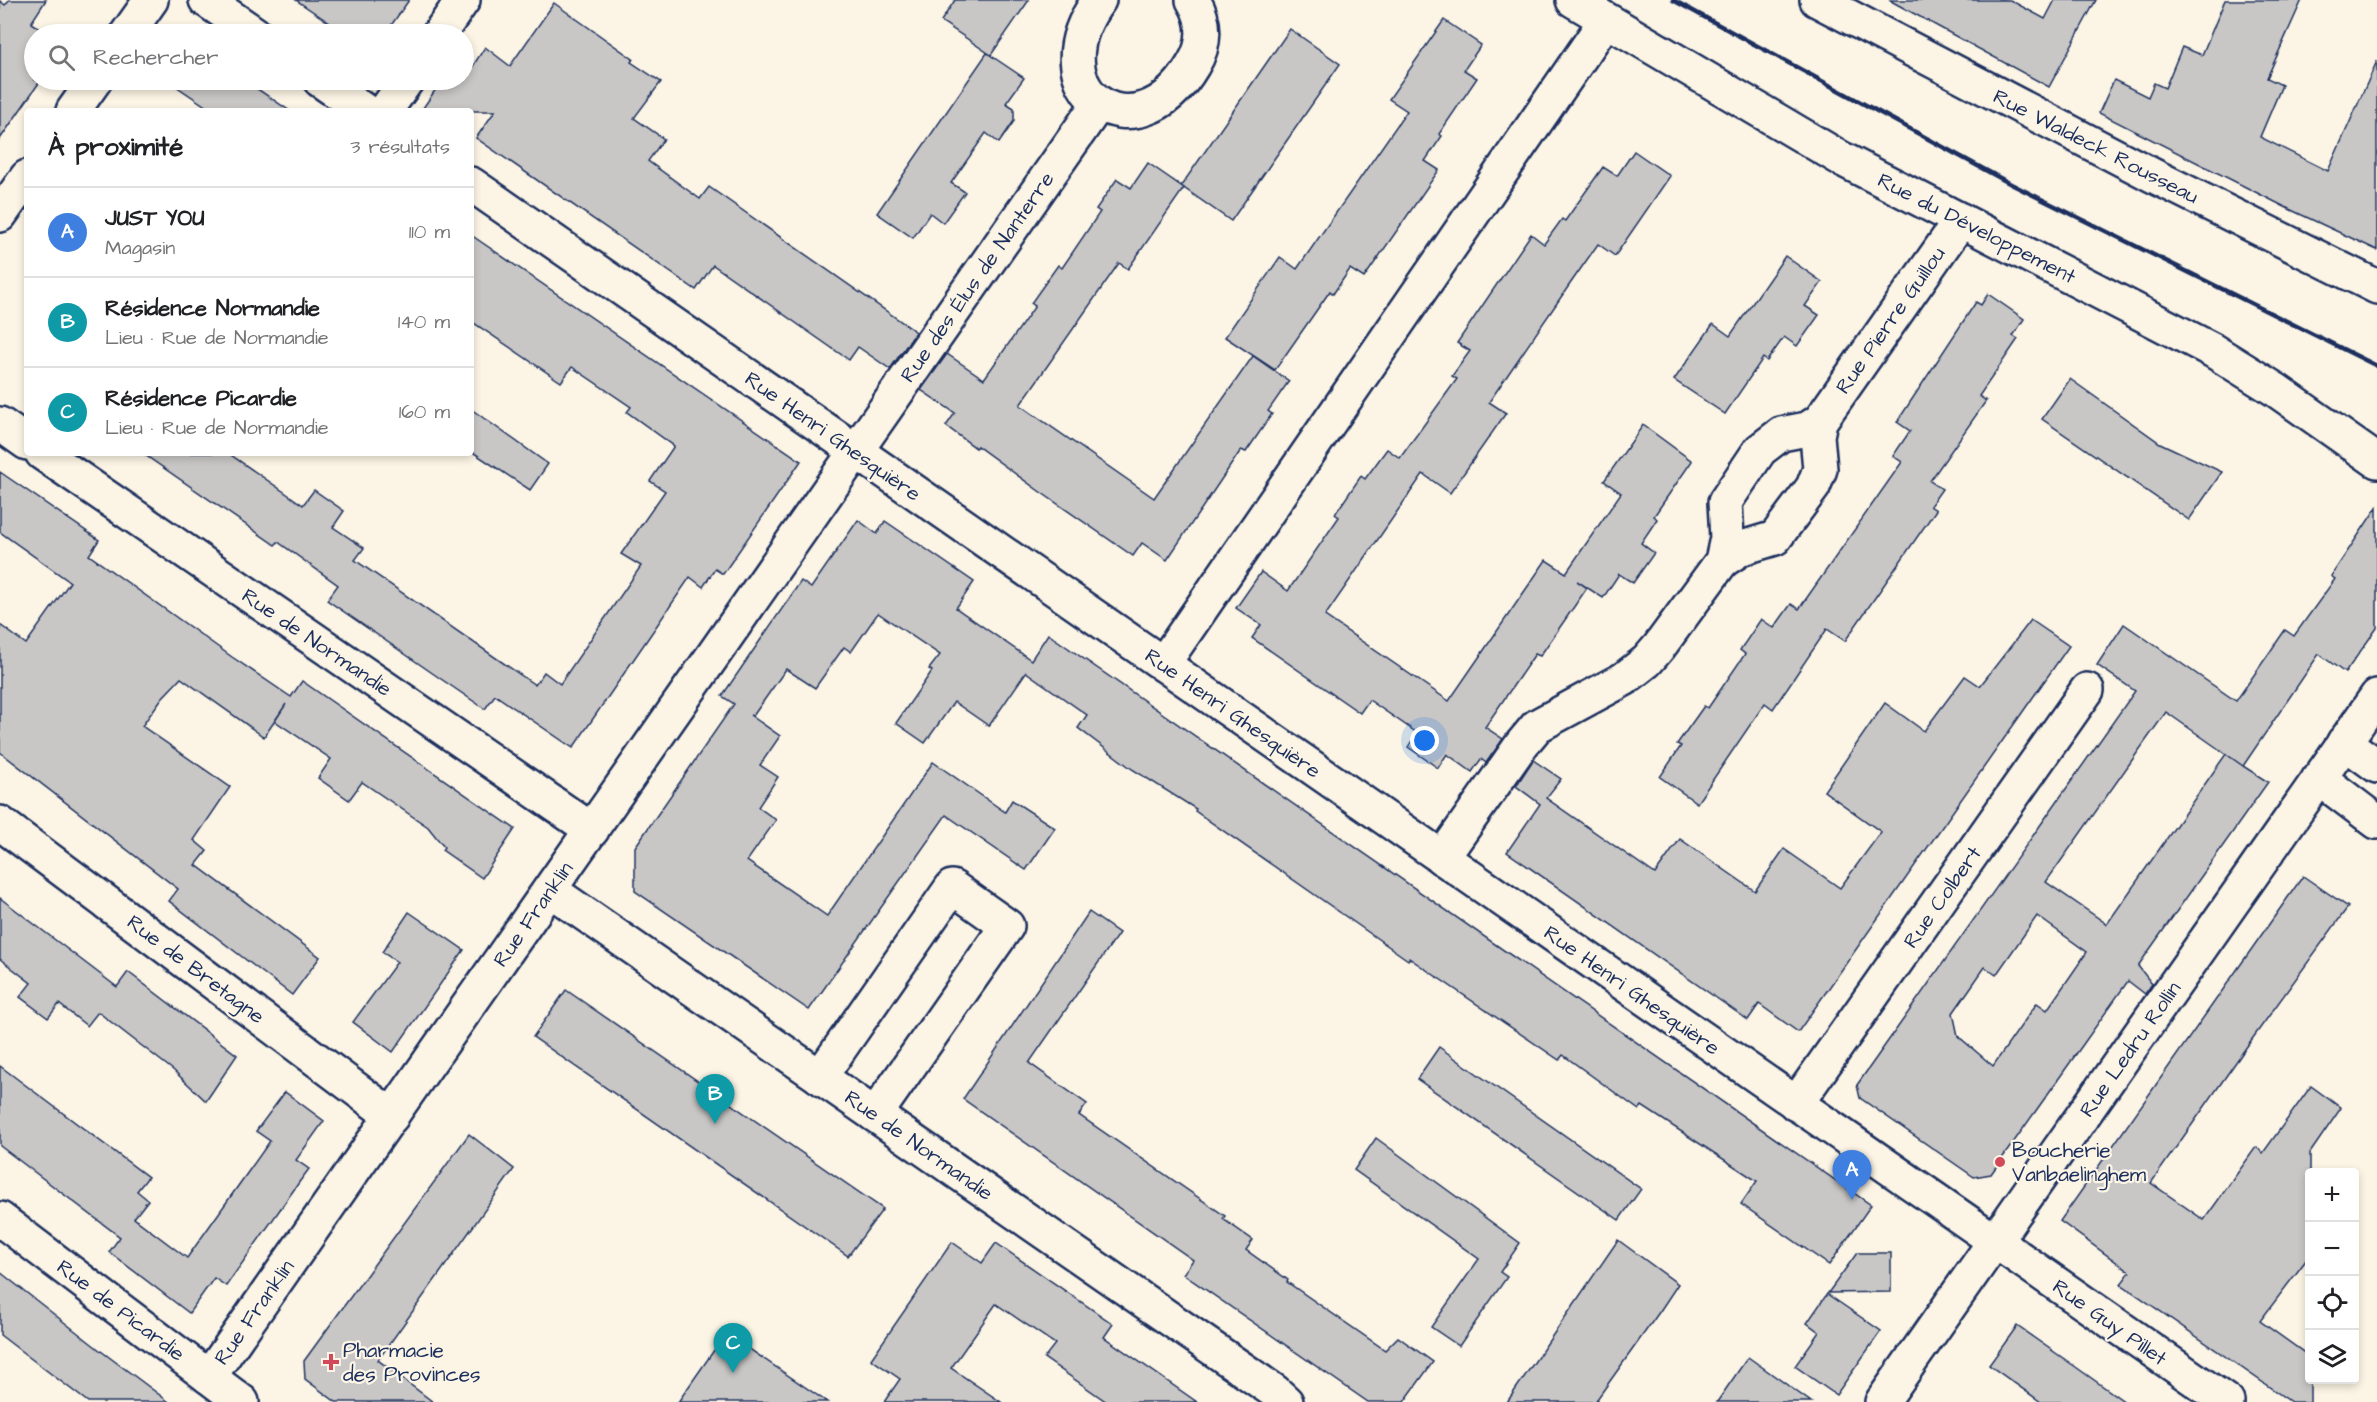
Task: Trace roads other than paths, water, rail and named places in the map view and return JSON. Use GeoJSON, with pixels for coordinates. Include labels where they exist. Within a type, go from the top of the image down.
{"type":"FeatureCollection","features":[{"type":"Feature","properties":{"kind":"street"},"geometry":{"type":"LineString","coordinates":[[134,24],[151,0]]}},
{"type":"Feature","properties":{"kind":"street"},"geometry":{"type":"LineString","coordinates":[[206,0],[241,24]]}},
{"type":"Feature","properties":{"kind":"street"},"geometry":{"type":"LineString","coordinates":[[446,24],[463,0]]}},
{"type":"Feature","properties":{"kind":"street"},"geometry":{"type":"LineString","coordinates":[[1099,0],[1082,29],[1076,51],[1076,63],[1080,76],[1089,93],[1099,103],[1115,109],[1138,111],[1160,103],[1179,86],[1200,54],[1203,44],[1202,20],[1193,0]]}},
{"type":"Feature","properties":{"kind":"street","name":"Rue du Développement"},"geometry":{"type":"LineString","coordinates":[[1573,0],[1806,138],[2233,361],[2377,461]]}},
{"type":"Feature","properties":{"kind":"street","name":"Rue Waldeck Rousseau"},"geometry":{"type":"LineString","coordinates":[[1817,0],[2152,176],[2377,287]]}},
{"type":"Feature","properties":{"kind":"street"},"geometry":{"type":"LineString","coordinates":[[1163,664],[1606,20]]}},
{"type":"Feature","properties":{"kind":"street"},"geometry":{"type":"LineString","coordinates":[[75,108],[88,90]]}},
{"type":"Feature","properties":{"kind":"street"},"geometry":{"type":"LineString","coordinates":[[335,90],[361,108]]}},
{"type":"Feature","properties":{"kind":"street"},"geometry":{"type":"LineString","coordinates":[[387,108],[400,90]]}},
{"type":"Feature","properties":{"kind":"street","name":"Rue des Élus de Nanterre"},"geometry":{"type":"LineString","coordinates":[[855,451],[1099,103]]}},
{"type":"Feature","properties":{"kind":"street"},"geometry":{"type":"LineString","coordinates":[[0,215],[24,181]]}},
{"type":"Feature","properties":{"kind":"street","name":"Rue Henri Ghesquière"},"geometry":{"type":"LineString","coordinates":[[474,186],[1994,1242]]}},
{"type":"Feature","properties":{"kind":"street","name":"Rue Pierre Guillou"},"geometry":{"type":"LineString","coordinates":[[1820,421],[1961,220]]}},
{"type":"Feature","properties":{"kind":"street"},"geometry":{"type":"LineString","coordinates":[[1722,561],[1727,538],[1725,502],[1760,450],[1775,437],[1807,429],[1820,421]]}},
{"type":"Feature","properties":{"kind":"street"},"geometry":{"type":"LineString","coordinates":[[1442,858],[1537,726],[1617,683],[1647,661],[1675,628],[1722,561],[1742,548],[1776,537],[1813,487],[1820,469],[1817,436],[1820,421]]}},
{"type":"Feature","properties":{"kind":"street"},"geometry":{"type":"LineString","coordinates":[[0,424],[24,441]]}},
{"type":"Feature","properties":{"kind":"street","name":"Rue Franklin"},"geometry":{"type":"LineString","coordinates":[[209,1377],[855,451]]}},
{"type":"Feature","properties":{"kind":"street","name":"Rue de Normandie"},"geometry":{"type":"LineString","coordinates":[[46,456],[592,830]]}},
{"type":"Feature","properties":{"kind":"street","name":"Rue Colbert"},"geometry":{"type":"LineString","coordinates":[[1796,1104],[2087,690]]}},
{"type":"Feature","properties":{"kind":"street","name":"Rue Ledru Rollin"},"geometry":{"type":"LineString","coordinates":[[1882,1402],[2377,696]]}},
{"type":"Feature","properties":{"kind":"street"},"geometry":{"type":"LineString","coordinates":[[2344,742],[2377,766]]}},
{"type":"Feature","properties":{"kind":"street"},"geometry":{"type":"LineString","coordinates":[[2319,778],[2377,822]]}},
{"type":"Feature","properties":{"kind":"street","name":"Rue de Bretagne"},"geometry":{"type":"LineString","coordinates":[[0,823],[392,1116]]}},
{"type":"Feature","properties":{"kind":"street"},"geometry":{"type":"LineString","coordinates":[[820,1077],[952,887],[989,913],[1007,926],[875,1116]]}},
{"type":"Feature","properties":{"kind":"street","name":"Rue de Normandie"},"geometry":{"type":"LineString","coordinates":[[550,890],[1274,1391],[1286,1402]]}},
{"type":"Feature","properties":{"kind":"street","name":"Rue de Picardie"},"geometry":{"type":"LineString","coordinates":[[0,1219],[242,1402]]}},
{"type":"Feature","properties":{"kind":"street","name":"Rue Guy Pillet"},"geometry":{"type":"LineString","coordinates":[[1994,1242],[2227,1402]]}},
{"type":"Feature","properties":{"kind":"railway"},"geometry":{"type":"LineString","coordinates":[[1673,0],[2011,184],[2377,366]]}},
{"type":"Feature","properties":{"kind":"place","name":"Résidence Normandie"},"geometry":{"type":"Point","coordinates":[715,1124]}},
{"type":"Feature","properties":{"kind":"place","name":"Boucherie Vanbaelinghem"},"geometry":{"type":"Point","coordinates":[2000,1162]}},
{"type":"Feature","properties":{"kind":"place","name":"JUST YOU"},"geometry":{"type":"Point","coordinates":[1852,1200]}},
{"type":"Feature","properties":{"kind":"place","name":"Pharmacie des Provinces"},"geometry":{"type":"Point","coordinates":[331,1362]}},
{"type":"Feature","properties":{"kind":"place","name":"Résidence Picardie"},"geometry":{"type":"Point","coordinates":[733,1373]}}]}
